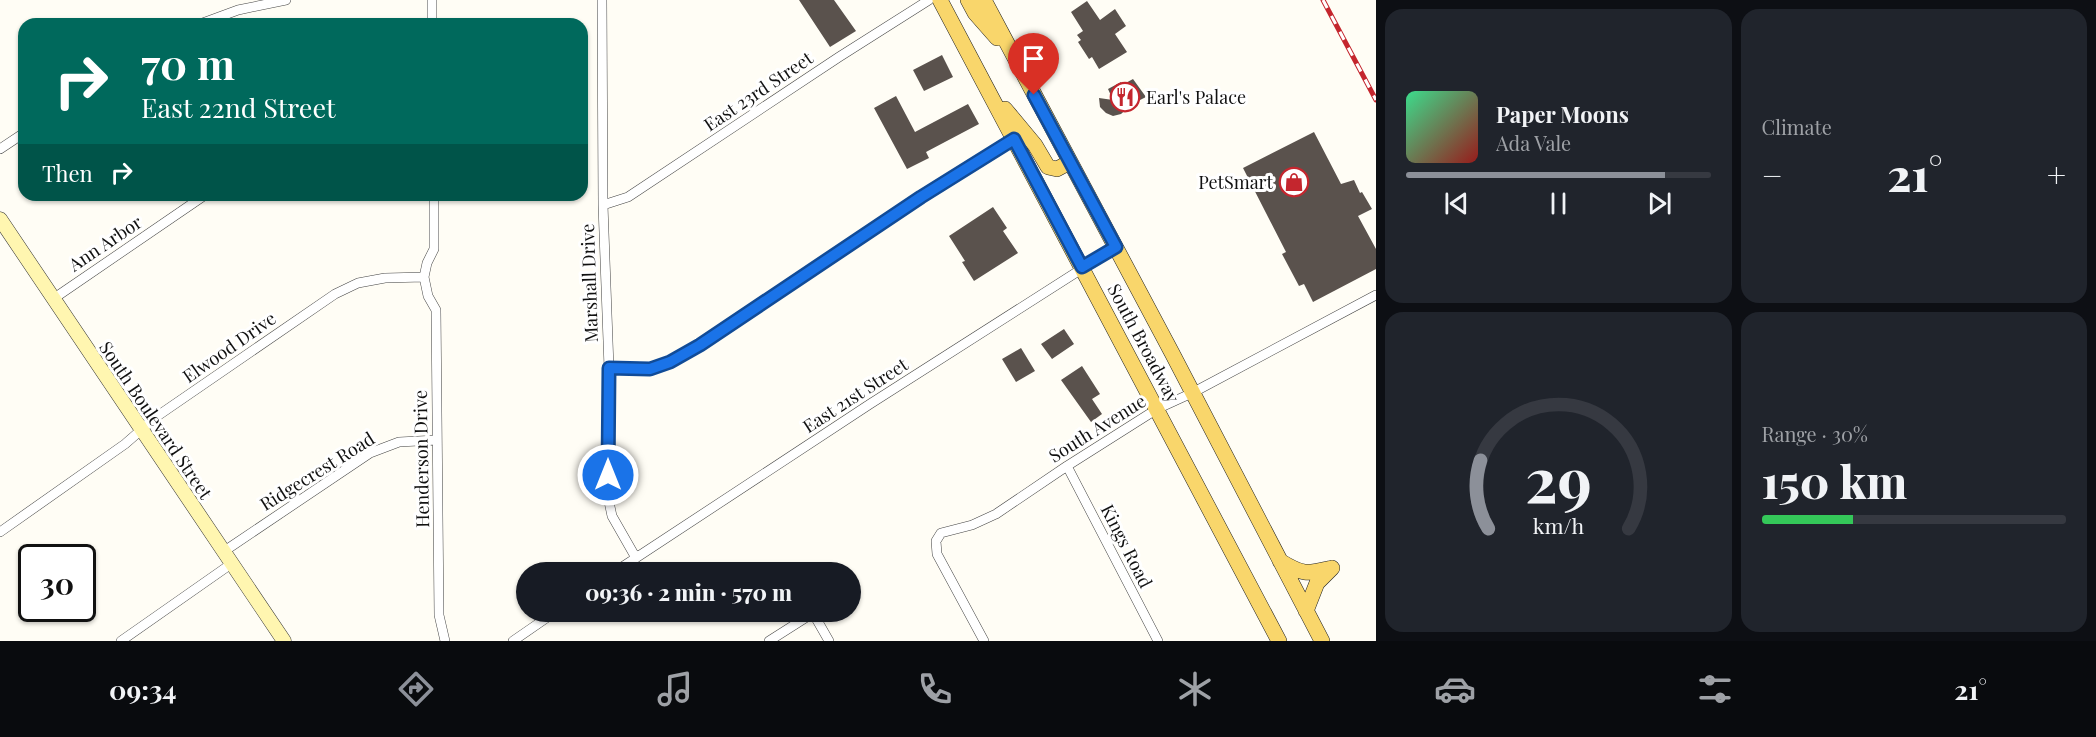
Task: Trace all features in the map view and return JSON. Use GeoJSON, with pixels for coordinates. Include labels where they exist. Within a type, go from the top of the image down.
{"type":"FeatureCollection","features":[{"type":"Feature","properties":{"kind":"main road","name":"South Broadway"},"geometry":{"type":"LineString","coordinates":[[940,0],[1279,641]]}},
{"type":"Feature","properties":{"kind":"main road"},"geometry":{"type":"LineString","coordinates":[[968,0],[975,13],[1013,56]]}},
{"type":"Feature","properties":{"kind":"main road","name":"South Broadway"},"geometry":{"type":"LineString","coordinates":[[984,0],[1322,641]]}},
{"type":"Feature","properties":{"kind":"main road"},"geometry":{"type":"LineString","coordinates":[[985,84],[1035,145],[1048,167],[1057,169],[1070,162]]}},
{"type":"Feature","properties":{"kind":"main road","name":"South Boulevard Street"},"geometry":{"type":"LineString","coordinates":[[0,219],[284,641]]}},
{"type":"Feature","properties":{"kind":"main road"},"geometry":{"type":"LineString","coordinates":[[1280,561],[1298,572],[1306,573],[1332,568],[1317,583],[1306,611]]}},
{"type":"Feature","properties":{"kind":"street"},"geometry":{"type":"LineString","coordinates":[[216,18],[238,10],[286,0]]}},
{"type":"Feature","properties":{"kind":"street"},"geometry":{"type":"LineString","coordinates":[[432,0],[432,18]]}},
{"type":"Feature","properties":{"kind":"street","name":"Marshall Drive"},"geometry":{"type":"LineString","coordinates":[[602,0],[603,205],[609,368],[608,497],[612,516],[636,558]]}},
{"type":"Feature","properties":{"kind":"street","name":"East 23rd Street"},"geometry":{"type":"LineString","coordinates":[[603,205],[628,197],[929,0]]}},
{"type":"Feature","properties":{"kind":"street"},"geometry":{"type":"LineString","coordinates":[[0,149],[18,137]]}},
{"type":"Feature","properties":{"kind":"street"},"geometry":{"type":"LineString","coordinates":[[609,368],[650,369],[670,362],[700,345],[921,197],[1014,139]]}},
{"type":"Feature","properties":{"kind":"street","name":"Ann Arbor"},"geometry":{"type":"LineString","coordinates":[[53,299],[196,201]]}},
{"type":"Feature","properties":{"kind":"street"},"geometry":{"type":"LineString","coordinates":[[424,277],[427,263],[434,249],[434,201]]}},
{"type":"Feature","properties":{"kind":"street","name":"East 21st Street"},"geometry":{"type":"LineString","coordinates":[[630,562],[1116,247]]}},
{"type":"Feature","properties":{"kind":"street","name":"Elwood Drive"},"geometry":{"type":"LineString","coordinates":[[0,532],[125,444],[156,417],[335,294],[358,283],[386,278],[424,277]]}},
{"type":"Feature","properties":{"kind":"street","name":"Henderson Drive"},"geometry":{"type":"LineString","coordinates":[[424,277],[428,296],[435,310],[439,615],[445,641]]}},
{"type":"Feature","properties":{"kind":"street","name":"South Avenue"},"geometry":{"type":"LineString","coordinates":[[984,641],[937,554],[936,541],[941,533],[972,525],[996,514],[1157,409],[1192,393],[1376,295]]}},
{"type":"Feature","properties":{"kind":"street","name":"Ridgecrest Road"},"geometry":{"type":"LineString","coordinates":[[223,552],[370,453],[399,442],[437,440]]}},
{"type":"Feature","properties":{"kind":"street","name":"Kings Road"},"geometry":{"type":"LineString","coordinates":[[1067,466],[1158,641]]}},
{"type":"Feature","properties":{"kind":"street"},"geometry":{"type":"LineString","coordinates":[[121,641],[231,564]]}},
{"type":"Feature","properties":{"kind":"street"},"geometry":{"type":"LineString","coordinates":[[513,641],[541,622]]}},
{"type":"Feature","properties":{"kind":"street"},"geometry":{"type":"LineString","coordinates":[[769,641],[799,622]]}},
{"type":"Feature","properties":{"kind":"street"},"geometry":{"type":"LineString","coordinates":[[818,622],[829,641]]}},
{"type":"Feature","properties":{"kind":"building"},"geometry":{"type":"Polygon","coordinates":[[[799,0],[834,0],[856,31],[830,47],[799,0]]]}},
{"type":"Feature","properties":{"kind":"building"},"geometry":{"type":"Polygon","coordinates":[[[1087,1],[1100,20],[1115,9],[1126,26],[1115,34],[1127,52],[1099,69],[1092,57],[1089,59],[1078,42],[1081,40],[1077,35],[1083,31],[1071,12],[1087,1]]]}},
{"type":"Feature","properties":{"kind":"building"},"geometry":{"type":"Polygon","coordinates":[[[942,55],[953,77],[924,91],[913,70],[942,55]]]}},
{"type":"Feature","properties":{"kind":"building","name":"Earl's Palace"},"geometry":{"type":"Polygon","coordinates":[[[1133,79],[1146,97],[1132,104],[1121,114],[1113,116],[1106,113],[1100,107],[1099,98],[1113,100],[1108,89],[1133,79]]]}},
{"type":"Feature","properties":{"kind":"building"},"geometry":{"type":"Polygon","coordinates":[[[896,96],[915,132],[968,104],[979,124],[926,152],[929,158],[907,169],[874,108],[896,96]]]}},
{"type":"Feature","properties":{"kind":"building"},"geometry":{"type":"Polygon","coordinates":[[[1314,132],[1341,184],[1354,180],[1372,209],[1358,216],[1376,249],[1376,269],[1313,302],[1304,284],[1299,286],[1282,254],[1286,252],[1243,168],[1314,132]]]}},
{"type":"Feature","properties":{"kind":"building"},"geometry":{"type":"Polygon","coordinates":[[[993,207],[1007,228],[1003,231],[1018,253],[974,281],[962,262],[965,261],[949,236],[993,207]]]}},
{"type":"Feature","properties":{"kind":"building"},"geometry":{"type":"Polygon","coordinates":[[[1064,329],[1074,344],[1052,359],[1041,344],[1064,329]]]}},
{"type":"Feature","properties":{"kind":"building"},"geometry":{"type":"Polygon","coordinates":[[[1021,348],[1035,371],[1016,382],[1002,359],[1021,348]]]}},
{"type":"Feature","properties":{"kind":"building"},"geometry":{"type":"Polygon","coordinates":[[[1082,366],[1100,394],[1092,399],[1102,414],[1091,422],[1061,380],[1082,366]]]}},
{"type":"Feature","properties":{"kind":"railway"},"geometry":{"type":"LineString","coordinates":[[1323,0],[1376,100]]}},
{"type":"Feature","properties":{"kind":"place","name":"Earl's Palace"},"geometry":{"type":"Point","coordinates":[1125,97]}},
{"type":"Feature","properties":{"kind":"place","name":"PetSmart"},"geometry":{"type":"Point","coordinates":[1294,182]}},
{"type":"Feature","properties":{"kind":"route"},"geometry":{"type":"LineString","coordinates":[[608,475],[609,368],[650,369],[670,362],[700,345],[921,197],[1014,139],[1082,267],[1116,247],[1034,95]]}}]}
